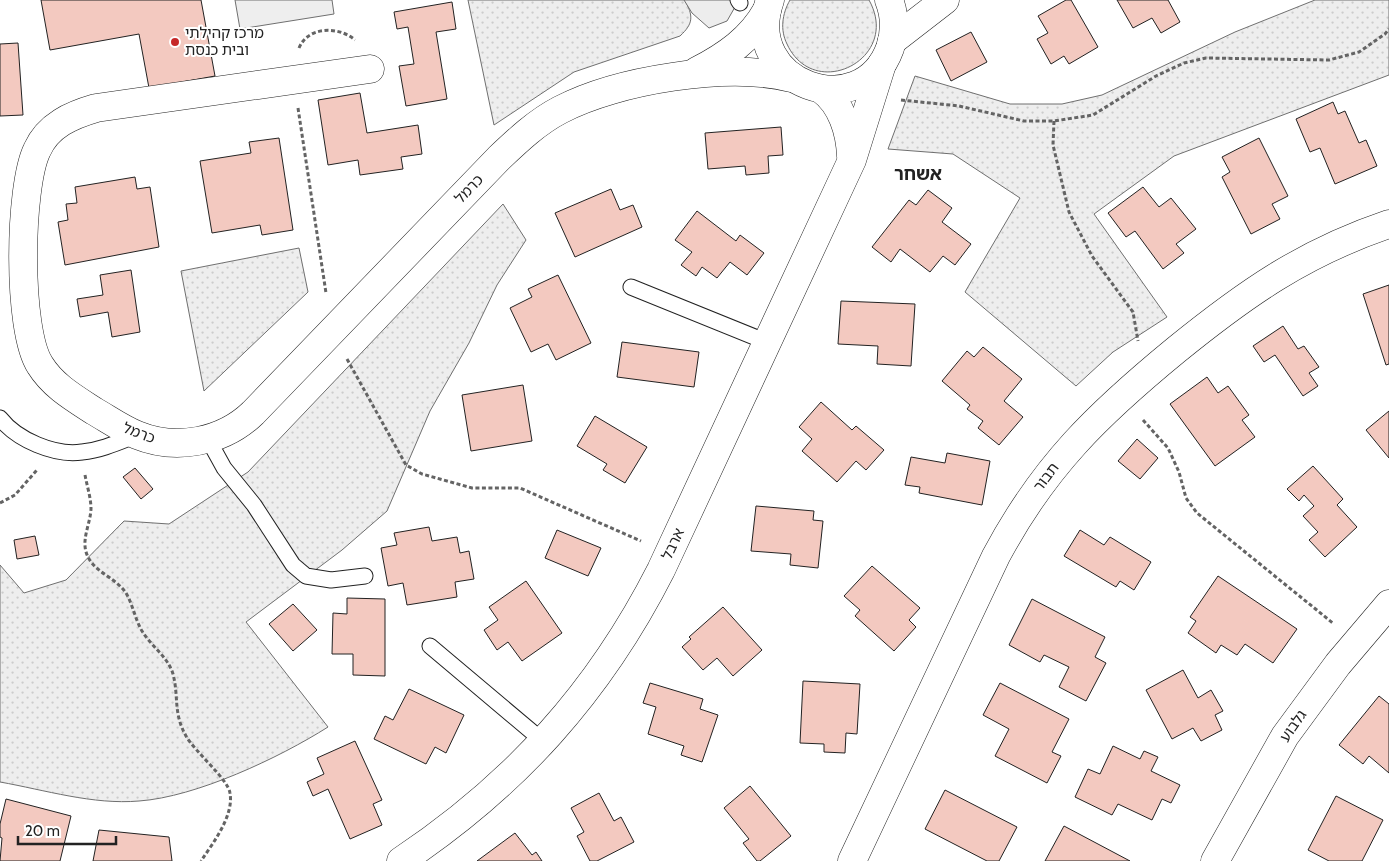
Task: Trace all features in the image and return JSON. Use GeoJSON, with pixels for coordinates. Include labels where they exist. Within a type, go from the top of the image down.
{"type":"FeatureCollection","features":[{"type":"Feature","properties":{"kind":"street","name":"ארבל"},"geometry":{"type":"LineString","coordinates":[[401,861],[474,807],[544,742],[582,698],[626,636],[669,554],[852,160],[887,52],[894,15],[889,0]]}},
{"type":"Feature","properties":{"kind":"street"},"geometry":{"type":"LineString","coordinates":[[768,5],[765,35],[768,48],[775,60],[791,78],[802,84],[821,89],[839,89],[852,86],[864,80],[887,52],[946,0]]}},
{"type":"Feature","properties":{"kind":"street"},"geometry":{"type":"LineString","coordinates":[[692,74],[736,47],[753,31],[768,5]]}},
{"type":"Feature","properties":{"kind":"street","name":"כרמל"},"geometry":{"type":"LineString","coordinates":[[370,70],[96,108],[71,116],[60,123],[43,139],[36,150],[26,202],[24,243],[26,317],[34,353],[46,374],[62,389],[137,435],[172,442],[208,439],[225,434],[240,425],[499,158],[540,122],[592,96],[692,74]]}},
{"type":"Feature","properties":{"kind":"street"},"geometry":{"type":"LineString","coordinates":[[692,74],[745,71],[791,78]]}},
{"type":"Feature","properties":{"kind":"street"},"geometry":{"type":"LineString","coordinates":[[821,89],[833,102],[844,120],[849,137],[852,160]]}},
{"type":"Feature","properties":{"kind":"street","name":"תבור"},"geometry":{"type":"LineString","coordinates":[[852,861],[1008,535],[1034,493],[1065,453],[1121,395],[1228,308],[1276,276],[1314,255],[1389,224]]}},
{"type":"Feature","properties":{"kind":"street","name":"גלבוע"},"geometry":{"type":"LineString","coordinates":[[1215,861],[1281,743],[1355,642],[1389,604]]}},
{"type":"Feature","properties":{"kind":"lane"},"geometry":{"type":"LineString","coordinates":[[631,286],[767,342]]}},
{"type":"Feature","properties":{"kind":"lane"},"geometry":{"type":"LineString","coordinates":[[0,418],[26,439],[53,450],[81,453],[108,447],[137,435]]}},
{"type":"Feature","properties":{"kind":"lane"},"geometry":{"type":"LineString","coordinates":[[208,439],[224,468],[254,506],[292,565],[306,576],[332,580],[365,576]]}},
{"type":"Feature","properties":{"kind":"lane"},"geometry":{"type":"LineString","coordinates":[[430,646],[544,742]]}},
{"type":"Feature","properties":{"kind":"path"},"geometry":{"type":"LineString","coordinates":[[872,96],[959,106],[1024,121],[1054,121],[1093,115],[1156,76],[1184,63],[1206,58],[1329,60],[1359,52],[1385,34],[1389,28]]}},
{"type":"Feature","properties":{"kind":"path"},"geometry":{"type":"LineString","coordinates":[[370,70],[364,51],[353,38],[339,31],[325,30],[311,34],[300,44],[294,60],[294,81],[332,331],[406,465],[422,474],[472,488],[520,488],[669,554]]}},
{"type":"Feature","properties":{"kind":"path"},"geometry":{"type":"LineString","coordinates":[[1054,121],[1053,145],[1070,212],[1092,256],[1133,312],[1144,377]]}},
{"type":"Feature","properties":{"kind":"path"},"geometry":{"type":"LineString","coordinates":[[1121,395],[1168,448],[1179,472],[1186,498],[1197,513],[1355,642]]}},
{"type":"Feature","properties":{"kind":"path"},"geometry":{"type":"LineString","coordinates":[[0,503],[15,495],[53,450]]}},
{"type":"Feature","properties":{"kind":"path"},"geometry":{"type":"LineString","coordinates":[[81,453],[91,507],[84,542],[87,556],[92,564],[125,592],[143,633],[166,661],[173,674],[177,717],[186,735],[194,750],[222,778],[230,792],[228,810],[220,834],[201,861]]}},
{"type":"Feature","properties":{"kind":"shaded area"},"geometry":{"type":"Polygon","coordinates":[[[235,0],[332,0],[334,14],[240,29],[235,0]]]}},
{"type":"Feature","properties":{"kind":"shaded area"},"geometry":{"type":"Polygon","coordinates":[[[468,0],[685,0],[691,19],[688,27],[680,36],[574,72],[494,125],[468,0]]]}},
{"type":"Feature","properties":{"kind":"shaded area"},"geometry":{"type":"Polygon","coordinates":[[[684,0],[739,0],[727,21],[709,28],[692,13],[684,0]]]}},
{"type":"Feature","properties":{"kind":"shaded area"},"geometry":{"type":"Polygon","coordinates":[[[790,0],[869,0],[876,21],[874,40],[865,55],[851,66],[834,72],[816,70],[800,61],[785,39],[783,33],[784,16],[790,0]]]}},
{"type":"Feature","properties":{"kind":"shaded area"},"geometry":{"type":"Polygon","coordinates":[[[1315,0],[1389,0],[1389,75],[1174,156],[1094,214],[1167,317],[1113,352],[1076,386],[965,292],[1020,198],[953,154],[888,149],[915,76],[1010,104],[1062,104],[1102,95],[1235,32],[1315,0]]]}},
{"type":"Feature","properties":{"kind":"shaded area"},"geometry":{"type":"Polygon","coordinates":[[[503,204],[526,240],[497,285],[469,343],[430,411],[387,511],[342,550],[246,622],[328,727],[262,763],[211,784],[161,798],[122,802],[104,801],[0,782],[0,565],[24,593],[66,580],[124,521],[169,524],[248,472],[503,204]]]}},
{"type":"Feature","properties":{"kind":"shaded area"},"geometry":{"type":"Polygon","coordinates":[[[299,248],[308,292],[204,391],[181,271],[299,248]]]}},
{"type":"Feature","properties":{"kind":"building","name":"מרכז קהילתי ובית כנסת"},"geometry":{"type":"Polygon","coordinates":[[[41,0],[201,0],[215,76],[149,88],[139,34],[50,50],[41,0]]]}},
{"type":"Feature","properties":{"kind":"building"},"geometry":{"type":"Polygon","coordinates":[[[1066,0],[1071,0],[1098,47],[1069,64],[1064,56],[1051,64],[1037,39],[1048,33],[1038,16],[1066,0]]]}},
{"type":"Feature","properties":{"kind":"building"},"geometry":{"type":"Polygon","coordinates":[[[1117,0],[1168,0],[1180,22],[1161,33],[1152,18],[1133,28],[1117,0]]]}},
{"type":"Feature","properties":{"kind":"building"},"geometry":{"type":"Polygon","coordinates":[[[452,2],[456,29],[436,32],[447,99],[406,106],[399,66],[414,64],[408,27],[397,29],[394,12],[452,2]]]}},
{"type":"Feature","properties":{"kind":"building"},"geometry":{"type":"Polygon","coordinates":[[[971,32],[987,62],[951,81],[936,50],[971,32]]]}},
{"type":"Feature","properties":{"kind":"building"},"geometry":{"type":"Polygon","coordinates":[[[18,43],[23,115],[0,116],[0,44],[18,43]]]}},
{"type":"Feature","properties":{"kind":"building"},"geometry":{"type":"Polygon","coordinates":[[[360,93],[367,133],[418,125],[422,154],[401,157],[403,169],[360,175],[358,160],[328,165],[318,100],[360,93]]]}},
{"type":"Feature","properties":{"kind":"building"},"geometry":{"type":"Polygon","coordinates":[[[1333,102],[1338,114],[1345,111],[1359,143],[1366,140],[1377,166],[1335,184],[1320,148],[1310,152],[1296,119],[1333,102]]]}},
{"type":"Feature","properties":{"kind":"building"},"geometry":{"type":"Polygon","coordinates":[[[781,127],[783,155],[768,156],[769,173],[746,175],[745,166],[708,169],[705,133],[781,127]]]}},
{"type":"Feature","properties":{"kind":"building"},"geometry":{"type":"Polygon","coordinates":[[[279,138],[293,230],[262,235],[260,225],[212,233],[200,161],[251,153],[249,142],[279,138]]]}},
{"type":"Feature","properties":{"kind":"building"},"geometry":{"type":"Polygon","coordinates":[[[1259,138],[1288,196],[1272,204],[1280,219],[1251,234],[1222,177],[1230,172],[1222,157],[1259,138]]]}},
{"type":"Feature","properties":{"kind":"building"},"geometry":{"type":"Polygon","coordinates":[[[135,177],[137,189],[150,187],[159,247],[65,265],[58,222],[68,220],[66,204],[77,203],[75,187],[135,177]]]}},
{"type":"Feature","properties":{"kind":"building"},"geometry":{"type":"Polygon","coordinates":[[[1143,187],[1159,207],[1171,198],[1196,229],[1176,244],[1184,253],[1163,269],[1135,231],[1126,237],[1108,213],[1143,187]]]}},
{"type":"Feature","properties":{"kind":"building"},"geometry":{"type":"Polygon","coordinates":[[[611,189],[620,210],[633,205],[642,227],[575,257],[555,213],[611,189]]]}},
{"type":"Feature","properties":{"kind":"building"},"geometry":{"type":"Polygon","coordinates":[[[928,190],[952,208],[942,222],[971,244],[955,265],[943,256],[930,272],[900,249],[891,262],[872,247],[909,200],[916,205],[928,190]]]}},
{"type":"Feature","properties":{"kind":"building"},"geometry":{"type":"Polygon","coordinates":[[[697,211],[736,241],[740,235],[764,253],[747,275],[730,262],[717,278],[702,267],[696,276],[681,265],[692,252],[675,240],[697,211]]]}},
{"type":"Feature","properties":{"kind":"building"},"geometry":{"type":"Polygon","coordinates":[[[131,270],[140,332],[112,337],[108,312],[80,317],[77,299],[103,295],[100,275],[131,270]]]}},
{"type":"Feature","properties":{"kind":"building"},"geometry":{"type":"Polygon","coordinates":[[[558,275],[591,343],[556,360],[548,344],[531,352],[510,308],[532,297],[528,289],[558,275]]]}},
{"type":"Feature","properties":{"kind":"building"},"geometry":{"type":"Polygon","coordinates":[[[1389,285],[1389,364],[1386,365],[1363,294],[1389,285]]]}},
{"type":"Feature","properties":{"kind":"building"},"geometry":{"type":"Polygon","coordinates":[[[841,301],[915,304],[911,366],[877,364],[878,346],[838,344],[841,301]]]}},
{"type":"Feature","properties":{"kind":"building"},"geometry":{"type":"Polygon","coordinates":[[[1283,326],[1298,349],[1304,346],[1319,367],[1309,373],[1318,386],[1303,396],[1275,355],[1264,362],[1253,346],[1283,326]]]}},
{"type":"Feature","properties":{"kind":"building"},"geometry":{"type":"Polygon","coordinates":[[[622,342],[699,352],[694,387],[617,377],[622,342]]]}},
{"type":"Feature","properties":{"kind":"building"},"geometry":{"type":"Polygon","coordinates":[[[983,347],[1022,379],[1004,401],[1023,417],[999,445],[978,428],[983,421],[967,409],[970,405],[942,381],[967,351],[974,357],[983,347]]]}},
{"type":"Feature","properties":{"kind":"building"},"geometry":{"type":"Polygon","coordinates":[[[1207,377],[1218,393],[1228,386],[1249,415],[1242,420],[1255,437],[1215,466],[1170,404],[1207,377]]]}},
{"type":"Feature","properties":{"kind":"building"},"geometry":{"type":"Polygon","coordinates":[[[523,385],[532,441],[471,451],[462,395],[523,385]]]}},
{"type":"Feature","properties":{"kind":"building"},"geometry":{"type":"Polygon","coordinates":[[[821,402],[852,430],[856,426],[884,450],[866,470],[856,461],[837,482],[802,451],[812,439],[799,427],[821,402]]]}},
{"type":"Feature","properties":{"kind":"building"},"geometry":{"type":"Polygon","coordinates":[[[1389,411],[1389,458],[1366,430],[1389,411]]]}},
{"type":"Feature","properties":{"kind":"building"},"geometry":{"type":"Polygon","coordinates":[[[595,416],[647,447],[625,483],[603,470],[607,464],[577,446],[595,416]]]}},
{"type":"Feature","properties":{"kind":"building"},"geometry":{"type":"Polygon","coordinates":[[[1137,439],[1158,458],[1140,479],[1118,461],[1137,439]]]}},
{"type":"Feature","properties":{"kind":"building"},"geometry":{"type":"Polygon","coordinates":[[[947,453],[990,461],[982,505],[919,493],[920,487],[905,485],[911,457],[945,463],[947,453]]]}},
{"type":"Feature","properties":{"kind":"building"},"geometry":{"type":"Polygon","coordinates":[[[1313,466],[1343,499],[1337,505],[1357,527],[1325,557],[1309,540],[1318,532],[1303,516],[1314,506],[1304,495],[1299,501],[1287,489],[1313,466]]]}},
{"type":"Feature","properties":{"kind":"building"},"geometry":{"type":"Polygon","coordinates":[[[135,468],[153,489],[141,499],[123,477],[135,468]]]}},
{"type":"Feature","properties":{"kind":"building"},"geometry":{"type":"Polygon","coordinates":[[[756,506],[814,511],[813,520],[823,521],[818,568],[790,565],[791,554],[751,551],[756,506]]]}},
{"type":"Feature","properties":{"kind":"building"},"geometry":{"type":"Polygon","coordinates":[[[429,527],[432,541],[457,537],[460,553],[469,551],[474,579],[455,582],[457,597],[407,605],[403,583],[388,586],[381,548],[397,545],[394,533],[429,527]]]}},
{"type":"Feature","properties":{"kind":"building"},"geometry":{"type":"Polygon","coordinates":[[[557,530],[601,548],[588,576],[545,558],[557,530]]]}},
{"type":"Feature","properties":{"kind":"building"},"geometry":{"type":"Polygon","coordinates":[[[1080,530],[1104,545],[1110,537],[1151,562],[1134,590],[1120,581],[1116,587],[1064,556],[1080,530]]]}},
{"type":"Feature","properties":{"kind":"building"},"geometry":{"type":"Polygon","coordinates":[[[35,536],[39,555],[17,559],[14,540],[35,536]]]}},
{"type":"Feature","properties":{"kind":"building"},"geometry":{"type":"Polygon","coordinates":[[[872,566],[920,608],[909,620],[916,627],[894,651],[855,616],[860,610],[844,596],[872,566]]]}},
{"type":"Feature","properties":{"kind":"building"},"geometry":{"type":"Polygon","coordinates":[[[1218,576],[1297,629],[1273,663],[1245,644],[1237,655],[1221,645],[1216,653],[1188,633],[1196,621],[1190,617],[1218,576]]]}},
{"type":"Feature","properties":{"kind":"building"},"geometry":{"type":"Polygon","coordinates":[[[526,581],[562,633],[522,661],[508,642],[497,650],[484,630],[498,620],[489,607],[526,581]]]}},
{"type":"Feature","properties":{"kind":"building"},"geometry":{"type":"Polygon","coordinates":[[[347,598],[385,599],[385,676],[353,675],[353,654],[332,654],[333,613],[347,614],[347,598]]]}},
{"type":"Feature","properties":{"kind":"building"},"geometry":{"type":"Polygon","coordinates":[[[1032,599],[1105,637],[1095,657],[1106,663],[1086,701],[1059,687],[1069,667],[1044,655],[1040,662],[1009,645],[1032,599]]]}},
{"type":"Feature","properties":{"kind":"building"},"geometry":{"type":"Polygon","coordinates":[[[293,604],[317,630],[293,651],[269,624],[293,604]]]}},
{"type":"Feature","properties":{"kind":"building"},"geometry":{"type":"Polygon","coordinates":[[[723,607],[762,650],[733,676],[717,658],[703,670],[682,647],[691,639],[689,637],[723,607]]]}},
{"type":"Feature","properties":{"kind":"building"},"geometry":{"type":"Polygon","coordinates":[[[1183,670],[1198,698],[1211,690],[1223,711],[1215,715],[1222,730],[1201,741],[1193,728],[1172,739],[1146,690],[1183,670]]]}},
{"type":"Feature","properties":{"kind":"building"},"geometry":{"type":"Polygon","coordinates":[[[803,681],[860,684],[857,734],[846,733],[845,753],[824,752],[824,744],[800,743],[803,681]]]}},
{"type":"Feature","properties":{"kind":"building"},"geometry":{"type":"Polygon","coordinates":[[[650,683],[703,699],[700,709],[718,715],[702,762],[681,755],[684,746],[648,734],[656,707],[643,703],[650,683]]]}},
{"type":"Feature","properties":{"kind":"building"},"geometry":{"type":"Polygon","coordinates":[[[1000,683],[1069,719],[1052,752],[1061,756],[1047,783],[995,756],[1009,729],[983,715],[1000,683]]]}},
{"type":"Feature","properties":{"kind":"building"},"geometry":{"type":"Polygon","coordinates":[[[409,689],[464,715],[446,753],[435,747],[426,764],[374,739],[385,716],[393,720],[409,689]]]}},
{"type":"Feature","properties":{"kind":"building"},"geometry":{"type":"Polygon","coordinates":[[[1379,696],[1389,704],[1389,773],[1369,756],[1363,764],[1339,745],[1379,696]]]}},
{"type":"Feature","properties":{"kind":"building"},"geometry":{"type":"Polygon","coordinates":[[[355,741],[382,800],[373,804],[382,825],[350,839],[328,789],[313,796],[307,782],[324,774],[317,758],[355,741]]]}},
{"type":"Feature","properties":{"kind":"building"},"geometry":{"type":"Polygon","coordinates":[[[1113,746],[1140,759],[1144,751],[1158,757],[1151,771],[1180,785],[1171,803],[1162,799],[1152,820],[1118,804],[1112,815],[1075,797],[1088,769],[1100,774],[1113,746]]]}},
{"type":"Feature","properties":{"kind":"building"},"geometry":{"type":"Polygon","coordinates":[[[750,786],[791,836],[760,861],[757,861],[743,843],[749,839],[724,808],[750,786]]]}},
{"type":"Feature","properties":{"kind":"building"},"geometry":{"type":"Polygon","coordinates":[[[945,790],[1017,827],[999,861],[987,861],[925,829],[945,790]]]}},
{"type":"Feature","properties":{"kind":"building"},"geometry":{"type":"Polygon","coordinates":[[[599,793],[614,821],[621,817],[634,842],[597,861],[590,861],[577,836],[584,832],[571,808],[599,793]]]}},
{"type":"Feature","properties":{"kind":"building"},"geometry":{"type":"Polygon","coordinates":[[[1336,796],[1383,820],[1362,861],[1329,861],[1308,850],[1336,796]]]}},
{"type":"Feature","properties":{"kind":"building"},"geometry":{"type":"Polygon","coordinates":[[[6,799],[71,816],[60,861],[0,861],[2,838],[0,837],[0,824],[6,799]]]}},
{"type":"Feature","properties":{"kind":"building"},"geometry":{"type":"Polygon","coordinates":[[[1064,826],[1130,861],[1045,861],[1064,826]]]}},
{"type":"Feature","properties":{"kind":"building"},"geometry":{"type":"Polygon","coordinates":[[[99,830],[169,837],[172,861],[93,861],[99,830]]]}},
{"type":"Feature","properties":{"kind":"building"},"geometry":{"type":"Polygon","coordinates":[[[515,833],[532,855],[536,852],[542,861],[477,861],[515,833]]]}},
{"type":"Feature","properties":{"kind":"place","name":"מרכז קהילתי ובית כנסת"},"geometry":{"type":"Point","coordinates":[175,42]}},
{"type":"Feature","properties":{"kind":"district","name":"אשחר"},"geometry":{"type":"Point","coordinates":[918,174]}}]}
